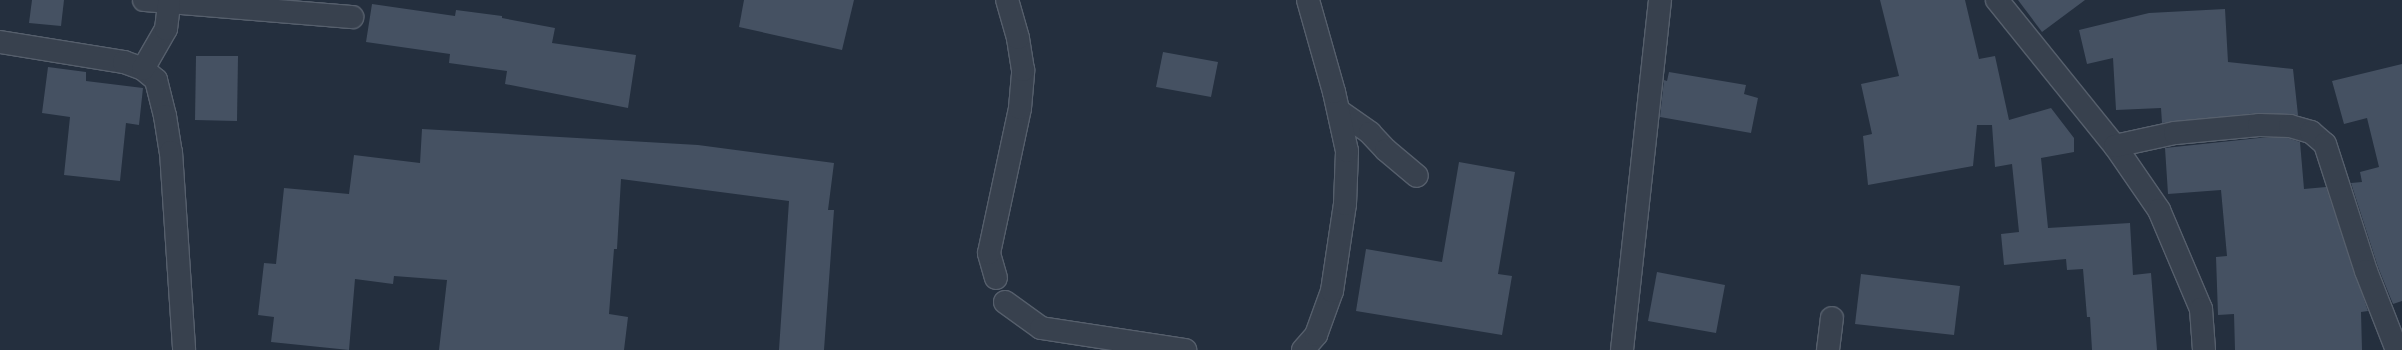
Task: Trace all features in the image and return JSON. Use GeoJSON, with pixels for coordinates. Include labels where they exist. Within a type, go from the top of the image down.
{"type":"FeatureCollection","features":[{"type":"Feature","properties":{"kind":"street"},"geometry":{"type":"LineString","coordinates":[[144,0],[169,4],[260,5],[352,17]]}},
{"type":"Feature","properties":{"kind":"street"},"geometry":{"type":"LineString","coordinates":[[996,278],[989,253],[1020,108],[1023,70],[1018,38],[1007,0]]}},
{"type":"Feature","properties":{"kind":"street"},"geometry":{"type":"LineString","coordinates":[[1303,350],[1316,335],[1332,291],[1345,204],[1347,151],[1339,111],[1308,0]]}},
{"type":"Feature","properties":{"kind":"street"},"geometry":{"type":"LineString","coordinates":[[1622,350],[1660,0]]}},
{"type":"Feature","properties":{"kind":"street"},"geometry":{"type":"LineString","coordinates":[[1997,0],[2115,146],[2159,210],[2201,309],[2204,350]]}},
{"type":"Feature","properties":{"kind":"street"},"geometry":{"type":"LineString","coordinates":[[143,69],[166,29],[169,4]]}},
{"type":"Feature","properties":{"kind":"street"},"geometry":{"type":"LineString","coordinates":[[0,42],[124,62],[143,69],[156,80],[165,116],[171,152],[184,350]]}},
{"type":"Feature","properties":{"kind":"street"},"geometry":{"type":"LineString","coordinates":[[1339,111],[1370,132],[1386,150],[1417,176]]}},
{"type":"Feature","properties":{"kind":"street"},"geometry":{"type":"LineString","coordinates":[[2115,146],[2175,133],[2260,125],[2290,126],[2311,132],[2325,144],[2366,271],[2397,350]]}},
{"type":"Feature","properties":{"kind":"street"},"geometry":{"type":"LineString","coordinates":[[1005,302],[1041,328],[1185,350]]}},
{"type":"Feature","properties":{"kind":"street"},"geometry":{"type":"LineString","coordinates":[[1828,350],[1832,318]]}},
{"type":"Feature","properties":{"kind":"building"},"geometry":{"type":"Polygon","coordinates":[[[32,0],[64,0],[61,26],[29,23],[32,0]]]}},
{"type":"Feature","properties":{"kind":"building"},"geometry":{"type":"Polygon","coordinates":[[[744,0],[854,0],[842,50],[739,27],[744,0]]]}},
{"type":"Feature","properties":{"kind":"building"},"geometry":{"type":"Polygon","coordinates":[[[1880,0],[1965,0],[1979,59],[1995,56],[2009,120],[2051,108],[2074,138],[2074,152],[2041,158],[2048,228],[2130,223],[2133,275],[2151,273],[2157,350],[2092,350],[2090,317],[2087,317],[2083,269],[2067,270],[2066,259],[2004,265],[2001,234],[2019,232],[2012,164],[1995,167],[1992,125],[1977,125],[1973,166],[1868,185],[1863,136],[1872,134],[1861,84],[1899,76],[1880,0]]]}},
{"type":"Feature","properties":{"kind":"building"},"geometry":{"type":"Polygon","coordinates":[[[2018,0],[2085,0],[2042,32],[2018,0]]]}},
{"type":"Feature","properties":{"kind":"building"},"geometry":{"type":"Polygon","coordinates":[[[372,4],[455,16],[456,10],[502,16],[502,18],[555,28],[552,43],[636,55],[628,108],[505,84],[507,71],[449,63],[450,54],[366,42],[372,4]]]}},
{"type":"Feature","properties":{"kind":"building"},"geometry":{"type":"Polygon","coordinates":[[[2225,9],[2228,62],[2293,69],[2298,115],[2258,113],[2162,123],[2161,108],[2116,110],[2113,58],[2087,64],[2079,30],[2149,13],[2225,9]]]}},
{"type":"Feature","properties":{"kind":"building"},"geometry":{"type":"Polygon","coordinates":[[[1163,52],[1218,62],[1211,97],[1156,87],[1163,52]]]}},
{"type":"Feature","properties":{"kind":"building"},"geometry":{"type":"Polygon","coordinates":[[[196,56],[238,56],[237,121],[195,120],[196,56]]]}},
{"type":"Feature","properties":{"kind":"building"},"geometry":{"type":"Polygon","coordinates":[[[2402,64],[2402,301],[2393,304],[2378,267],[2351,183],[2362,182],[2360,172],[2379,167],[2367,118],[2344,124],[2332,81],[2402,64]]]}},
{"type":"Feature","properties":{"kind":"building"},"geometry":{"type":"Polygon","coordinates":[[[48,67],[86,72],[86,81],[143,88],[139,125],[126,123],[120,181],[64,175],[70,117],[42,113],[48,67]]]}},
{"type":"Feature","properties":{"kind":"building"},"geometry":{"type":"Polygon","coordinates":[[[1669,72],[1746,85],[1744,94],[1758,98],[1751,133],[1660,117],[1664,80],[1667,81],[1669,72]]]}},
{"type":"Feature","properties":{"kind":"building"},"geometry":{"type":"Polygon","coordinates":[[[422,129],[698,145],[834,163],[828,210],[834,210],[824,350],[779,350],[789,201],[621,179],[617,249],[614,249],[609,314],[628,317],[624,350],[439,350],[447,280],[394,276],[393,284],[355,279],[349,350],[271,342],[274,317],[258,315],[264,263],[276,264],[284,188],[349,194],[354,155],[420,163],[422,129]]]}},
{"type":"Feature","properties":{"kind":"building"},"geometry":{"type":"Polygon","coordinates":[[[2259,138],[2288,138],[2300,142],[2304,189],[2326,187],[2368,311],[2361,312],[2362,350],[2235,350],[2234,314],[2218,315],[2216,257],[2227,256],[2221,190],[2168,194],[2165,148],[2259,138]]]}},
{"type":"Feature","properties":{"kind":"building"},"geometry":{"type":"Polygon","coordinates":[[[1459,162],[1515,172],[1498,274],[1512,276],[1502,335],[1356,311],[1366,249],[1442,262],[1459,162]]]}},
{"type":"Feature","properties":{"kind":"building"},"geometry":{"type":"Polygon","coordinates":[[[1657,272],[1725,285],[1716,333],[1648,321],[1657,272]]]}},
{"type":"Feature","properties":{"kind":"building"},"geometry":{"type":"Polygon","coordinates":[[[1861,274],[1960,286],[1954,335],[1855,324],[1861,274]]]}}]}
